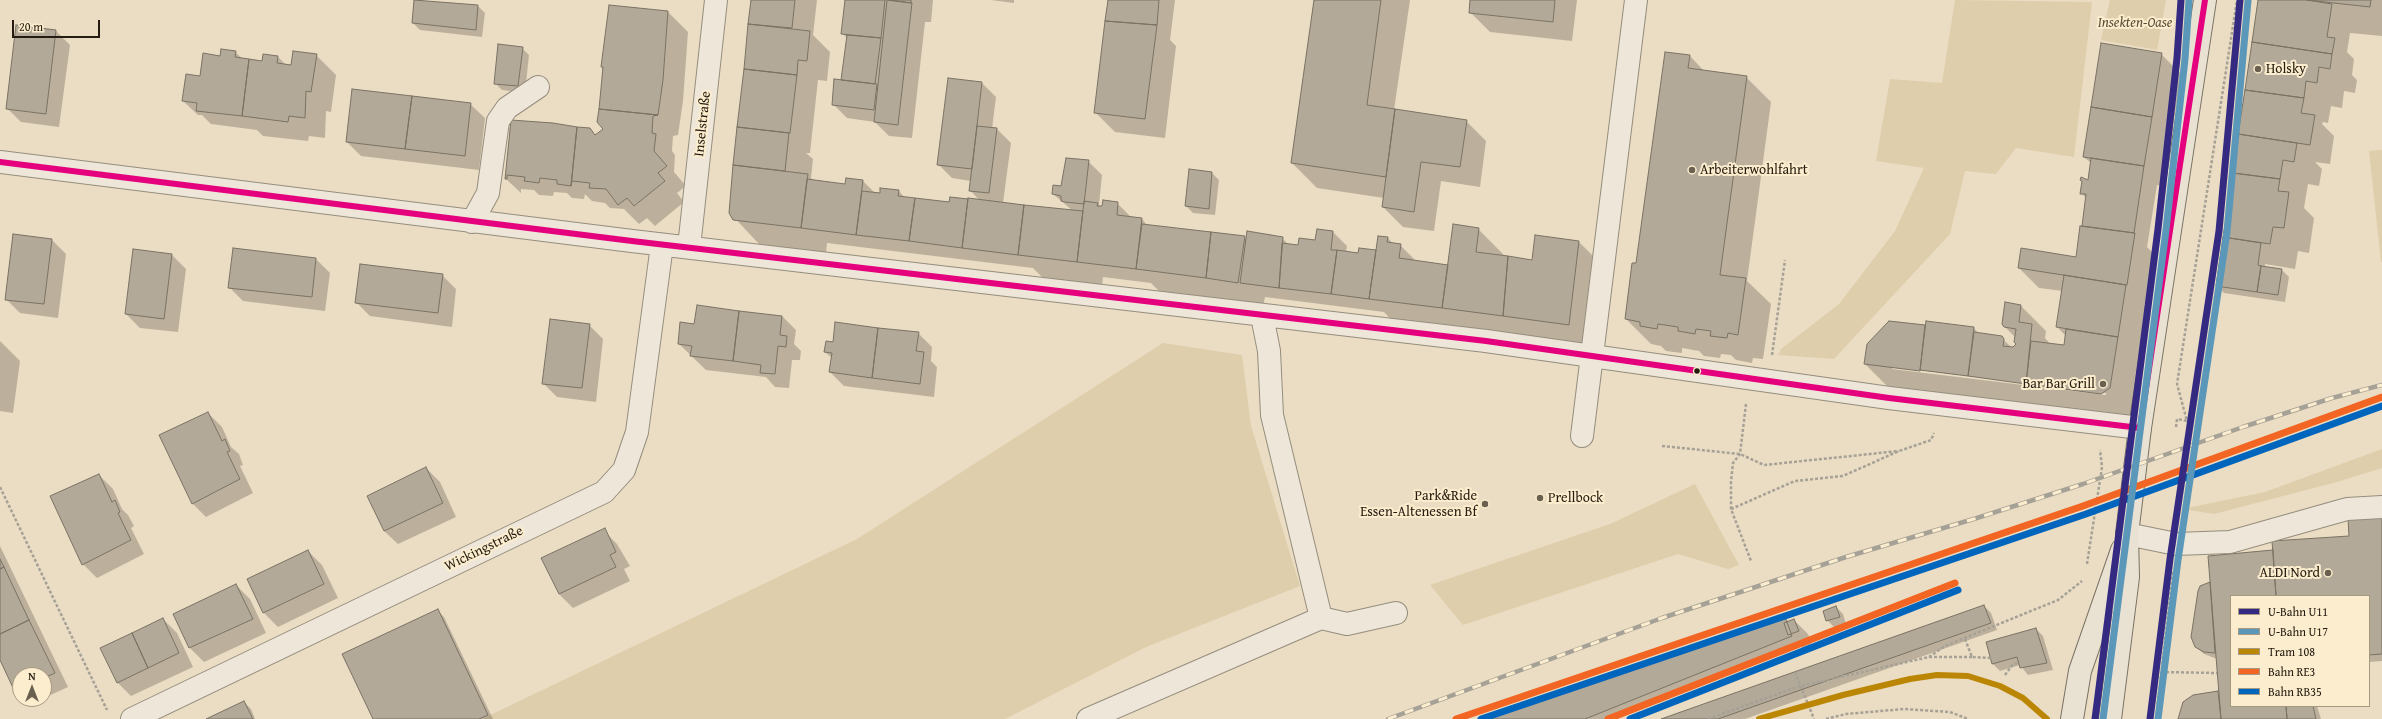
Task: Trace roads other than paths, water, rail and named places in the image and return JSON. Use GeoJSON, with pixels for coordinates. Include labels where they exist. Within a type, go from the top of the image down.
{"type":"FeatureCollection","features":[{"type":"Feature","properties":{"kind":"main road"},"geometry":{"type":"LineString","coordinates":[[2110,719],[2128,577],[2127,534],[2140,428],[2205,0]]}},
{"type":"Feature","properties":{"kind":"main road"},"geometry":{"type":"LineString","coordinates":[[2072,719],[2080,671],[2127,534]]}},
{"type":"Feature","properties":{"kind":"street","name":"Inselstraße"},"geometry":{"type":"LineString","coordinates":[[689,247],[716,0]]}},
{"type":"Feature","properties":{"kind":"street"},"geometry":{"type":"LineString","coordinates":[[1582,436],[1636,0]]}},
{"type":"Feature","properties":{"kind":"street"},"geometry":{"type":"LineString","coordinates":[[472,222],[488,193],[498,120],[507,108],[538,87]]}},
{"type":"Feature","properties":{"kind":"street"},"geometry":{"type":"LineString","coordinates":[[0,162],[662,245],[1486,341],[1889,398],[2140,428]]}},
{"type":"Feature","properties":{"kind":"street","name":"Wickingstraße"},"geometry":{"type":"LineString","coordinates":[[132,719],[604,492],[624,470],[637,432],[662,245]]}},
{"type":"Feature","properties":{"kind":"street"},"geometry":{"type":"LineString","coordinates":[[1262,316],[1269,351],[1272,415],[1321,618]]}},
{"type":"Feature","properties":{"kind":"street"},"geometry":{"type":"LineString","coordinates":[[2127,534],[2176,544],[2230,542],[2347,508],[2382,507]]}},
{"type":"Feature","properties":{"kind":"street"},"geometry":{"type":"LineString","coordinates":[[1088,719],[1321,618],[1347,624],[1396,613]]}},
{"type":"Feature","properties":{"kind":"railway"},"geometry":{"type":"LineString","coordinates":[[1388,719],[1662,618],[1846,557],[1977,518],[2083,484],[2243,427],[2332,398],[2382,385]]}},
{"type":"Feature","properties":{"kind":"metro line","name":"U11"},"geometry":{"type":"LineString","coordinates":[[2095,719],[2158,229],[2177,58],[2181,0]]}},
{"type":"Feature","properties":{"kind":"metro line","name":"U11"},"geometry":{"type":"LineString","coordinates":[[2150,719],[2170,559],[2219,231],[2240,0]]}},
{"type":"Feature","properties":{"kind":"metro line","name":"U17"},"geometry":{"type":"LineString","coordinates":[[2103,719],[2166,230],[2185,59],[2189,1]]}},
{"type":"Feature","properties":{"kind":"metro line","name":"U17"},"geometry":{"type":"LineString","coordinates":[[2158,719],[2178,560],[2227,232],[2248,1]]}},
{"type":"Feature","properties":{"kind":"tram line","name":"108"},"geometry":{"type":"LineString","coordinates":[[1759,719],[1843,695],[1910,679],[1937,675],[1968,676],[2000,686],[2023,698],[2047,719]]}},
{"type":"Feature","properties":{"kind":"rail line","name":"RE3"},"geometry":{"type":"LineString","coordinates":[[1456,719],[2083,506],[2382,397]]}},
{"type":"Feature","properties":{"kind":"rail line","name":"RB35"},"geometry":{"type":"LineString","coordinates":[[1481,719],[2086,514],[2382,406]]}},
{"type":"Feature","properties":{"kind":"rail line","name":"RE3"},"geometry":{"type":"LineString","coordinates":[[1608,719],[1955,583]]}},
{"type":"Feature","properties":{"kind":"rail line","name":"RB35"},"geometry":{"type":"LineString","coordinates":[[1630,719],[1958,590]]}},
{"type":"Feature","properties":{"kind":"place","name":"Holsky"},"geometry":{"type":"Point","coordinates":[2258,69]}},
{"type":"Feature","properties":{"kind":"place","name":"Arbeiterwohlfahrt"},"geometry":{"type":"Point","coordinates":[1692,170]}},
{"type":"Feature","properties":{"kind":"place","name":"Bar Bar Grill"},"geometry":{"type":"Point","coordinates":[2103,384]}},
{"type":"Feature","properties":{"kind":"place","name":"Prellbock"},"geometry":{"type":"Point","coordinates":[1540,498]}},
{"type":"Feature","properties":{"kind":"place","name":"Park&Ride Essen-Altenessen Bf"},"geometry":{"type":"Point","coordinates":[1485,504]}},
{"type":"Feature","properties":{"kind":"place","name":"ALDI Nord"},"geometry":{"type":"Point","coordinates":[2328,573]}},
{"type":"Feature","properties":{"kind":"park label","name":"Insekten-Oase"},"geometry":{"type":"Point","coordinates":[2135,23]}}]}
